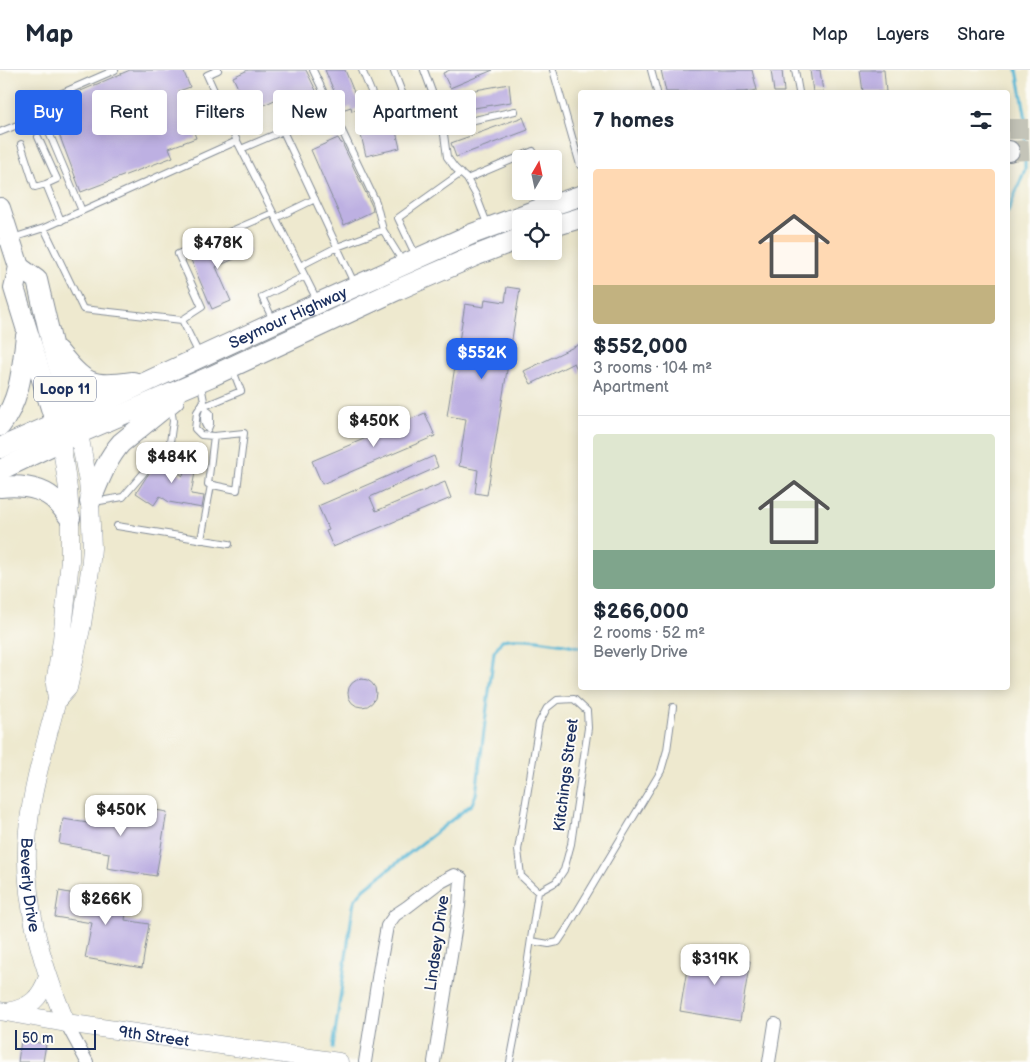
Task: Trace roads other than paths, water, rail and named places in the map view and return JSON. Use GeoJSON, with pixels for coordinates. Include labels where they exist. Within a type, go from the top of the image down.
{"type":"FeatureCollection","features":[{"type":"Feature","properties":{"kind":"main road","name":"Seymour Highway"},"geometry":{"type":"LineString","coordinates":[[552,210],[578,197]]}},
{"type":"Feature","properties":{"kind":"main road","name":"Loop 11"},"geometry":{"type":"LineString","coordinates":[[0,208],[5,241],[19,267],[37,280],[52,344],[68,428]]}},
{"type":"Feature","properties":{"kind":"main road"},"geometry":{"type":"LineString","coordinates":[[562,224],[578,219]]}},
{"type":"Feature","properties":{"kind":"main road","name":"Seymour Highway"},"geometry":{"type":"LineString","coordinates":[[0,448],[68,428],[203,372],[274,323],[410,261],[488,228],[512,222]]}},
{"type":"Feature","properties":{"kind":"main road","name":"Seymour Highway"},"geometry":{"type":"LineString","coordinates":[[0,470],[152,379],[231,367],[391,293],[512,241]]}},
{"type":"Feature","properties":{"kind":"main road","name":"Loop 11"},"geometry":{"type":"LineString","coordinates":[[19,267],[14,288],[27,329],[68,428]]}},
{"type":"Feature","properties":{"kind":"main road"},"geometry":{"type":"LineString","coordinates":[[381,274],[391,293]]}},
{"type":"Feature","properties":{"kind":"main road"},"geometry":{"type":"LineString","coordinates":[[0,426],[15,401],[21,379],[27,329]]}},
{"type":"Feature","properties":{"kind":"main road"},"geometry":{"type":"LineString","coordinates":[[52,344],[74,371],[89,382],[112,384],[152,379]]}},
{"type":"Feature","properties":{"kind":"main road"},"geometry":{"type":"LineString","coordinates":[[90,502],[104,468],[114,451],[203,372]]}},
{"type":"Feature","properties":{"kind":"main road"},"geometry":{"type":"LineString","coordinates":[[0,487],[29,487],[45,493],[58,503],[70,518]]}},
{"type":"Feature","properties":{"kind":"street","name":"Beverly Drive"},"geometry":{"type":"LineString","coordinates":[[68,428],[88,482],[92,525],[91,561],[82,624],[68,688],[58,700],[35,788],[27,848],[28,880],[35,933],[48,977],[66,1023],[87,1062]]}},
{"type":"Feature","properties":{"kind":"street","name":"Beverly Drive"},"geometry":{"type":"LineString","coordinates":[[58,700],[55,684],[62,640],[70,560],[68,428]]}},
{"type":"Feature","properties":{"kind":"street"},"geometry":{"type":"LineString","coordinates":[[70,560],[91,561]]}},
{"type":"Feature","properties":{"kind":"street","name":"Lindsey Drive"},"geometry":{"type":"LineString","coordinates":[[365,1062],[387,926],[395,915],[437,884],[454,875],[461,878],[460,906],[434,1062]]}},
{"type":"Feature","properties":{"kind":"street"},"geometry":{"type":"LineString","coordinates":[[4,1011],[22,1009],[34,1002],[43,991],[48,977]]}},
{"type":"Feature","properties":{"kind":"street","name":"9th Street"},"geometry":{"type":"LineString","coordinates":[[4,1011],[66,1023],[339,1062]]}},
{"type":"Feature","properties":{"kind":"street"},"geometry":{"type":"LineString","coordinates":[[769,1062],[775,1024]]}},
{"type":"Feature","properties":{"kind":"lane"},"geometry":{"type":"LineString","coordinates":[[69,90],[115,70]]}},
{"type":"Feature","properties":{"kind":"lane"},"geometry":{"type":"LineString","coordinates":[[218,70],[206,72],[237,141],[318,303]]}},
{"type":"Feature","properties":{"kind":"lane"},"geometry":{"type":"LineString","coordinates":[[313,70],[376,202],[384,230],[410,261]]}},
{"type":"Feature","properties":{"kind":"lane"},"geometry":{"type":"LineString","coordinates":[[362,70],[370,90]]}},
{"type":"Feature","properties":{"kind":"lane"},"geometry":{"type":"LineString","coordinates":[[424,70],[431,90]]}},
{"type":"Feature","properties":{"kind":"lane"},"geometry":{"type":"LineString","coordinates":[[553,70],[578,154]]}},
{"type":"Feature","properties":{"kind":"lane"},"geometry":{"type":"LineString","coordinates":[[651,70],[657,90]]}},
{"type":"Feature","properties":{"kind":"lane"},"geometry":{"type":"LineString","coordinates":[[795,70],[799,90]]}},
{"type":"Feature","properties":{"kind":"lane"},"geometry":{"type":"LineString","coordinates":[[394,72],[401,90]]}},
{"type":"Feature","properties":{"kind":"lane"},"geometry":{"type":"LineString","coordinates":[[476,120],[515,111]]}},
{"type":"Feature","properties":{"kind":"lane"},"geometry":{"type":"LineString","coordinates":[[0,132],[15,126]]}},
{"type":"Feature","properties":{"kind":"lane"},"geometry":{"type":"LineString","coordinates":[[241,149],[283,131],[356,286]]}},
{"type":"Feature","properties":{"kind":"lane"},"geometry":{"type":"LineString","coordinates":[[51,135],[82,211]]}},
{"type":"Feature","properties":{"kind":"lane"},"geometry":{"type":"LineString","coordinates":[[445,135],[447,157],[467,179],[476,195],[488,228]]}},
{"type":"Feature","properties":{"kind":"lane"},"geometry":{"type":"LineString","coordinates":[[21,144],[35,187],[46,184],[57,179],[38,138]]}},
{"type":"Feature","properties":{"kind":"lane"},"geometry":{"type":"LineString","coordinates":[[5,241],[61,221],[237,141]]}},
{"type":"Feature","properties":{"kind":"lane"},"geometry":{"type":"LineString","coordinates":[[467,179],[512,160]]}},
{"type":"Feature","properties":{"kind":"lane"},"geometry":{"type":"LineString","coordinates":[[410,261],[398,218],[461,174]]}},
{"type":"Feature","properties":{"kind":"lane"},"geometry":{"type":"LineString","coordinates":[[46,184],[61,221]]}},
{"type":"Feature","properties":{"kind":"lane"},"geometry":{"type":"LineString","coordinates":[[44,228],[83,309],[182,320],[202,307],[178,254],[315,199]]}},
{"type":"Feature","properties":{"kind":"lane"},"geometry":{"type":"LineString","coordinates":[[300,266],[337,247],[384,230]]}},
{"type":"Feature","properties":{"kind":"lane"},"geometry":{"type":"LineString","coordinates":[[274,323],[262,297],[305,276]]}},
{"type":"Feature","properties":{"kind":"lane"},"geometry":{"type":"LineString","coordinates":[[182,320],[203,372],[205,406],[204,424],[210,433],[208,484],[237,490],[244,433],[210,433],[201,435],[195,429],[197,412],[205,406],[241,391],[231,367]]}},
{"type":"Feature","properties":{"kind":"lane"},"geometry":{"type":"LineString","coordinates":[[90,502],[122,497],[170,442],[173,421],[170,403]]}},
{"type":"Feature","properties":{"kind":"lane"},"geometry":{"type":"LineString","coordinates":[[201,540],[211,485]]}},
{"type":"Feature","properties":{"kind":"lane"},"geometry":{"type":"LineString","coordinates":[[117,526],[229,544]]}},
{"type":"Feature","properties":{"kind":"lane","name":"Kitchings Street"},"geometry":{"type":"LineString","coordinates":[[574,699],[586,711],[588,728],[571,844],[564,870],[556,882],[538,892],[521,876],[518,850],[539,723],[546,708],[557,700],[574,699]]}},
{"type":"Feature","properties":{"kind":"lane"},"geometry":{"type":"LineString","coordinates":[[531,942],[549,944],[558,942],[566,930],[661,771],[667,750],[672,707]]}},
{"type":"Feature","properties":{"kind":"lane"},"geometry":{"type":"LineString","coordinates":[[510,1062],[521,1007],[538,892]]}},
{"type":"Feature","properties":{"kind":"waterway"},"geometry":{"type":"LineString","coordinates":[[1010,207],[1025,169],[1025,113],[1017,70]]}},
{"type":"Feature","properties":{"kind":"waterway"},"geometry":{"type":"LineString","coordinates":[[333,1048],[355,899],[365,888],[472,804],[476,794],[494,652],[502,640],[511,639],[541,640],[578,647]]}},
{"type":"Feature","properties":{"kind":"tunnel"},"geometry":{"type":"LineString","coordinates":[[1010,129],[1030,129]]}},
{"type":"Feature","properties":{"kind":"tunnel"},"geometry":{"type":"LineString","coordinates":[[1010,151],[1030,150]]}}]}
